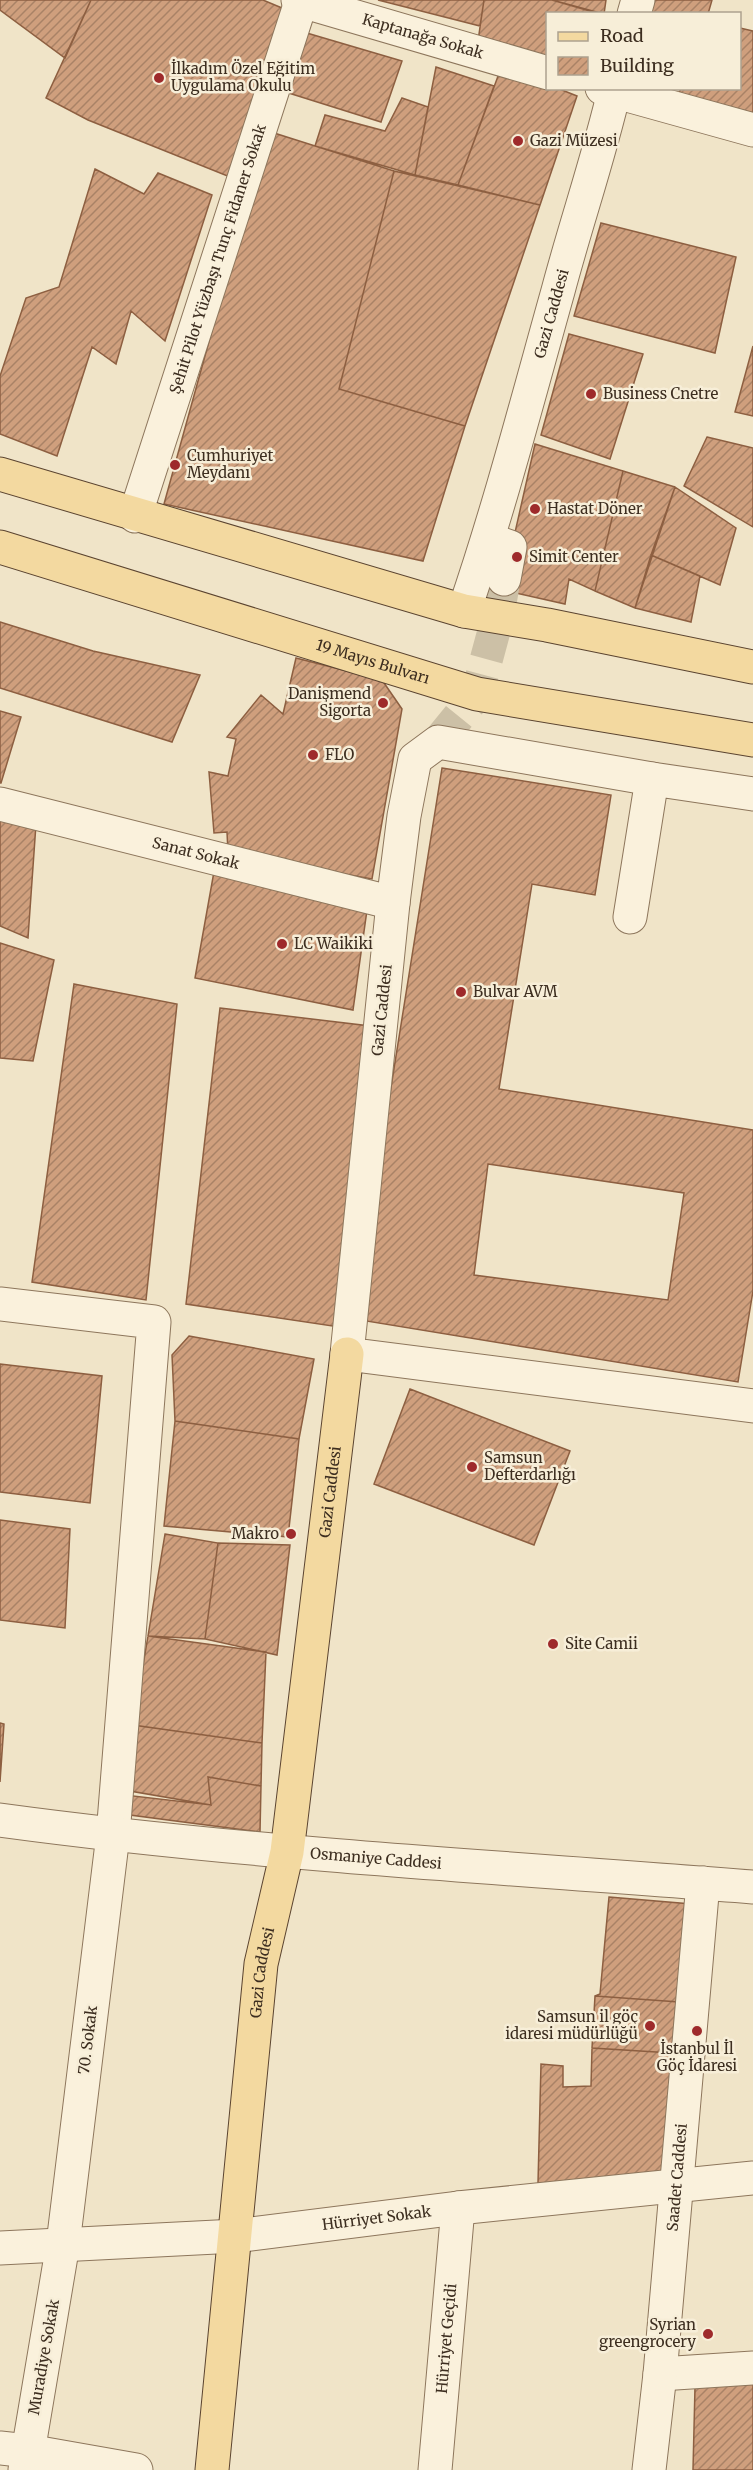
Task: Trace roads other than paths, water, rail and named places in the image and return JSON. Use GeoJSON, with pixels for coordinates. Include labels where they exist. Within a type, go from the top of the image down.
{"type":"FeatureCollection","features":[{"type":"Feature","properties":{"kind":"main road"},"geometry":{"type":"LineString","coordinates":[[0,474],[135,516],[464,611],[547,625],[753,667]]}},
{"type":"Feature","properties":{"kind":"main road","name":"19 Mayıs Bulvarı"},"geometry":{"type":"LineString","coordinates":[[0,547],[477,694],[753,740]]}},
{"type":"Feature","properties":{"kind":"main road","name":"Gazi Caddesi"},"geometry":{"type":"LineString","coordinates":[[212,2470],[261,1964],[287,1852],[347,1354]]}},
{"type":"Feature","properties":{"kind":"street","name":"Kaptanağa Sokak"},"geometry":{"type":"LineString","coordinates":[[300,1],[546,72]]}},
{"type":"Feature","properties":{"kind":"street","name":"Şehit Pilot Yüzbaşı Tunç Fidaner Sokak"},"geometry":{"type":"LineString","coordinates":[[135,516],[300,1]]}},
{"type":"Feature","properties":{"kind":"street"},"geometry":{"type":"LineString","coordinates":[[610,90],[753,130]]}},
{"type":"Feature","properties":{"kind":"street","name":"Gazi Caddesi"},"geometry":{"type":"LineString","coordinates":[[464,611],[488,539],[610,90]]}},
{"type":"Feature","properties":{"kind":"street"},"geometry":{"type":"LineString","coordinates":[[488,539],[510,546],[504,579]]}},
{"type":"Feature","properties":{"kind":"street","name":"Gazi Caddesi"},"geometry":{"type":"LineString","coordinates":[[347,1354],[393,903],[404,816],[415,759],[438,742],[753,794]]}},
{"type":"Feature","properties":{"kind":"street"},"geometry":{"type":"LineString","coordinates":[[630,917],[652,779]]}},
{"type":"Feature","properties":{"kind":"street","name":"Sanat Sokak"},"geometry":{"type":"LineString","coordinates":[[0,804],[393,903]]}},
{"type":"Feature","properties":{"kind":"street","name":"70. Sokak"},"geometry":{"type":"LineString","coordinates":[[0,1304],[154,1322],[113,1835],[63,2244]]}},
{"type":"Feature","properties":{"kind":"street"},"geometry":{"type":"LineString","coordinates":[[347,1354],[753,1406]]}},
{"type":"Feature","properties":{"kind":"street","name":"Osmaniye Caddesi"},"geometry":{"type":"LineString","coordinates":[[0,1820],[113,1835],[287,1852],[753,1887]]}},
{"type":"Feature","properties":{"kind":"street","name":"Saadet Caddesi"},"geometry":{"type":"LineString","coordinates":[[649,2470],[660,2374],[704,1883]]}},
{"type":"Feature","properties":{"kind":"street","name":"Hürriyet Sokak"},"geometry":{"type":"LineString","coordinates":[[0,2248],[236,2236],[458,2208],[753,2178]]}},
{"type":"Feature","properties":{"kind":"street","name":"Hürriyet Geçidi"},"geometry":{"type":"LineString","coordinates":[[435,2470],[458,2208]]}},
{"type":"Feature","properties":{"kind":"street","name":"Muradiye Sokak"},"geometry":{"type":"LineString","coordinates":[[18,2456],[63,2244]]}},
{"type":"Feature","properties":{"kind":"street"},"geometry":{"type":"LineString","coordinates":[[660,2374],[753,2368]]}},
{"type":"Feature","properties":{"kind":"street"},"geometry":{"type":"LineString","coordinates":[[18,2456],[136,2470]]}},
{"type":"Feature","properties":{"kind":"tunnel"},"geometry":{"type":"LineString","coordinates":[[438,742],[477,694],[498,616],[504,579]]}},
{"type":"Feature","properties":{"kind":"place","name":"İlkadım Özel Eğitim Uygulama Okulu"},"geometry":{"type":"Point","coordinates":[159,78]}},
{"type":"Feature","properties":{"kind":"place","name":"Gazi Müzesi"},"geometry":{"type":"Point","coordinates":[518,141]}},
{"type":"Feature","properties":{"kind":"place","name":"Business Cnetre"},"geometry":{"type":"Point","coordinates":[591,394]}},
{"type":"Feature","properties":{"kind":"place","name":"Cumhuriyet Meydanı"},"geometry":{"type":"Point","coordinates":[175,465]}},
{"type":"Feature","properties":{"kind":"place","name":"Hastat Döner"},"geometry":{"type":"Point","coordinates":[535,509]}},
{"type":"Feature","properties":{"kind":"place","name":"Simit Center"},"geometry":{"type":"Point","coordinates":[517,557]}},
{"type":"Feature","properties":{"kind":"place","name":"Danişmend Sigorta"},"geometry":{"type":"Point","coordinates":[383,703]}},
{"type":"Feature","properties":{"kind":"place","name":"FLO"},"geometry":{"type":"Point","coordinates":[313,755]}},
{"type":"Feature","properties":{"kind":"place","name":"LC Waikiki"},"geometry":{"type":"Point","coordinates":[282,944]}},
{"type":"Feature","properties":{"kind":"place","name":"Bulvar AVM"},"geometry":{"type":"Point","coordinates":[461,992]}},
{"type":"Feature","properties":{"kind":"place","name":"Samsun Defterdarlığı"},"geometry":{"type":"Point","coordinates":[472,1467]}},
{"type":"Feature","properties":{"kind":"place","name":"Makro"},"geometry":{"type":"Point","coordinates":[291,1534]}},
{"type":"Feature","properties":{"kind":"place","name":"Site Camii"},"geometry":{"type":"Point","coordinates":[553,1644]}},
{"type":"Feature","properties":{"kind":"place","name":"Samsun il göç idaresi müdürlüğü"},"geometry":{"type":"Point","coordinates":[650,2026]}},
{"type":"Feature","properties":{"kind":"place","name":"İstanbul İl Göç İdaresi"},"geometry":{"type":"Point","coordinates":[697,2031]}},
{"type":"Feature","properties":{"kind":"place","name":"Syrian greengrocery"},"geometry":{"type":"Point","coordinates":[708,2334]}}]}
